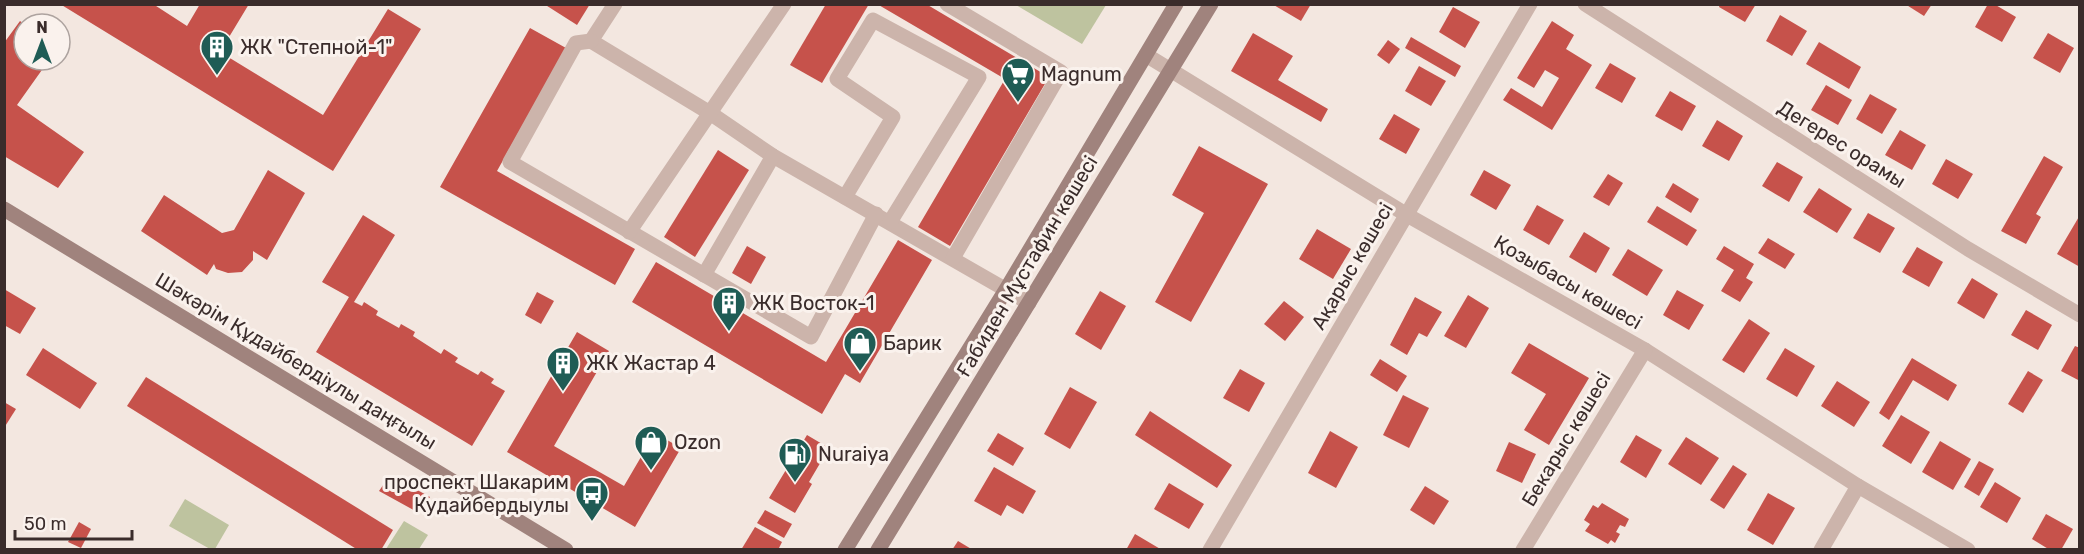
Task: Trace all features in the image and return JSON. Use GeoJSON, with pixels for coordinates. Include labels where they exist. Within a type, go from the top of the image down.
{"type":"FeatureCollection","features":[{"type":"Feature","properties":{"kind":"street"},"geometry":{"type":"LineString","coordinates":[[591,40],[615,4]]}},
{"type":"Feature","properties":{"kind":"street"},"geometry":{"type":"LineString","coordinates":[[629,232],[784,4]]}},
{"type":"Feature","properties":{"kind":"street"},"geometry":{"type":"LineString","coordinates":[[947,4],[1061,72],[953,258]]}},
{"type":"Feature","properties":{"kind":"street","name":"Ғабиден Мұстафин көшесі"},"geometry":{"type":"LineString","coordinates":[[845,549],[1007,288],[1176,4]]}},
{"type":"Feature","properties":{"kind":"street","name":"Ғабиден Мұстафин көшесі"},"geometry":{"type":"LineString","coordinates":[[879,549],[1211,4]]}},
{"type":"Feature","properties":{"kind":"street","name":"Ақарыс көшесі"},"geometry":{"type":"LineString","coordinates":[[1210,549],[1530,4]]}},
{"type":"Feature","properties":{"kind":"street","name":"Дегерес орамы"},"geometry":{"type":"LineString","coordinates":[[1584,4],[1968,249],[2079,315]]}},
{"type":"Feature","properties":{"kind":"street"},"geometry":{"type":"LineString","coordinates":[[845,197],[893,117],[837,79],[873,20],[979,77],[890,222]]}},
{"type":"Feature","properties":{"kind":"street"},"geometry":{"type":"LineString","coordinates":[[876,214],[811,337],[510,162],[576,43],[591,40],[710,113],[773,156],[876,214],[953,258],[1007,288],[1029,303]]}},
{"type":"Feature","properties":{"kind":"street","name":"Қозыбасы көшесі"},"geometry":{"type":"LineString","coordinates":[[1146,55],[1407,215],[1645,350],[1858,486],[1968,549]]}},
{"type":"Feature","properties":{"kind":"street"},"geometry":{"type":"LineString","coordinates":[[704,275],[773,156]]}},
{"type":"Feature","properties":{"kind":"street","name":"Шәкәрім Құдайбердіұлы даңғылы"},"geometry":{"type":"LineString","coordinates":[[4,209],[566,549]]}},
{"type":"Feature","properties":{"kind":"street","name":"Бекарыс көшесі"},"geometry":{"type":"LineString","coordinates":[[1523,549],[1645,350]]}},
{"type":"Feature","properties":{"kind":"street"},"geometry":{"type":"LineString","coordinates":[[1821,549],[1858,486]]}},
{"type":"Feature","properties":{"kind":"green space"},"geometry":{"type":"Polygon","coordinates":[[[1016,5],[1106,5],[1082,44],[1016,5]]]}},
{"type":"Feature","properties":{"kind":"green space"},"geometry":{"type":"Polygon","coordinates":[[[185,499],[229,525],[215,549],[210,549],[169,526],[185,499]]]}},
{"type":"Feature","properties":{"kind":"green space"},"geometry":{"type":"Polygon","coordinates":[[[404,521],[428,535],[419,549],[386,549],[404,521]]]}},
{"type":"Feature","properties":{"kind":"building","name":"ЖК \"Степной-1\""},"geometry":{"type":"Polygon","coordinates":[[[60,4],[153,4],[187,26],[200,4],[249,4],[220,52],[323,115],[388,9],[421,29],[333,171],[60,4]]]}},
{"type":"Feature","properties":{"kind":"building"},"geometry":{"type":"Polygon","coordinates":[[[544,4],[590,4],[577,25],[544,4]]]}},
{"type":"Feature","properties":{"kind":"building"},"geometry":{"type":"Polygon","coordinates":[[[826,4],[869,4],[822,83],[790,65],[826,4]]]}},
{"type":"Feature","properties":{"kind":"building"},"geometry":{"type":"Polygon","coordinates":[[[877,4],[926,4],[1049,77],[950,246],[918,227],[1005,79],[877,4]]]}},
{"type":"Feature","properties":{"kind":"building"},"geometry":{"type":"Polygon","coordinates":[[[1272,4],[1311,4],[1301,21],[1272,4]]]}},
{"type":"Feature","properties":{"kind":"building"},"geometry":{"type":"Polygon","coordinates":[[[1720,4],[1756,4],[1745,22],[1719,7],[1720,4]]]}},
{"type":"Feature","properties":{"kind":"building"},"geometry":{"type":"Polygon","coordinates":[[[1905,4],[1932,4],[1924,16],[1905,4]]]}},
{"type":"Feature","properties":{"kind":"building"},"geometry":{"type":"Polygon","coordinates":[[[1988,4],[1994,4],[2016,17],[2002,42],[1975,27],[1988,4]]]}},
{"type":"Feature","properties":{"kind":"building"},"geometry":{"type":"Polygon","coordinates":[[[1453,7],[1480,22],[1465,48],[1439,32],[1453,7]]]}},
{"type":"Feature","properties":{"kind":"building"},"geometry":{"type":"Polygon","coordinates":[[[1780,15],[1807,31],[1792,56],[1766,41],[1780,15]]]}},
{"type":"Feature","properties":{"kind":"building"},"geometry":{"type":"Polygon","coordinates":[[[1552,21],[1574,35],[1566,49],[1592,65],[1552,130],[1503,100],[1511,88],[1542,107],[1559,78],[1545,70],[1534,88],[1517,78],[1552,21]]]}},
{"type":"Feature","properties":{"kind":"building"},"geometry":{"type":"Polygon","coordinates":[[[530,28],[566,48],[497,171],[635,249],[615,285],[440,187],[530,28]]]}},
{"type":"Feature","properties":{"kind":"building"},"geometry":{"type":"Polygon","coordinates":[[[12,32],[12,72],[40,72],[17,105],[84,152],[58,188],[4,156],[4,43],[12,32]]]}},
{"type":"Feature","properties":{"kind":"building"},"geometry":{"type":"Polygon","coordinates":[[[1253,33],[1293,56],[1278,80],[1328,109],[1321,122],[1231,71],[1253,33]]]}},
{"type":"Feature","properties":{"kind":"building"},"geometry":{"type":"Polygon","coordinates":[[[2048,33],[2074,48],[2060,73],[2033,58],[2048,33]]]}},
{"type":"Feature","properties":{"kind":"building"},"geometry":{"type":"Polygon","coordinates":[[[1411,37],[1461,66],[1455,77],[1405,48],[1411,37]]]}},
{"type":"Feature","properties":{"kind":"building"},"geometry":{"type":"Polygon","coordinates":[[[1388,40],[1400,49],[1389,64],[1377,55],[1388,40]]]}},
{"type":"Feature","properties":{"kind":"building"},"geometry":{"type":"Polygon","coordinates":[[[1819,42],[1861,67],[1849,89],[1806,64],[1819,42]]]}},
{"type":"Feature","properties":{"kind":"building"},"geometry":{"type":"Polygon","coordinates":[[[1610,63],[1636,78],[1622,103],[1595,88],[1610,63]]]}},
{"type":"Feature","properties":{"kind":"building"},"geometry":{"type":"Polygon","coordinates":[[[1419,66],[1446,81],[1431,106],[1405,91],[1419,66]]]}},
{"type":"Feature","properties":{"kind":"building"},"geometry":{"type":"Polygon","coordinates":[[[1826,85],[1852,100],[1838,125],[1811,110],[1826,85]]]}},
{"type":"Feature","properties":{"kind":"building"},"geometry":{"type":"Polygon","coordinates":[[[1670,91],[1696,106],[1682,131],[1655,116],[1670,91]]]}},
{"type":"Feature","properties":{"kind":"building"},"geometry":{"type":"Polygon","coordinates":[[[1870,94],[1897,109],[1882,134],[1856,119],[1870,94]]]}},
{"type":"Feature","properties":{"kind":"building"},"geometry":{"type":"Polygon","coordinates":[[[1394,114],[1420,129],[1406,154],[1379,139],[1394,114]]]}},
{"type":"Feature","properties":{"kind":"building"},"geometry":{"type":"Polygon","coordinates":[[[1717,120],[1743,136],[1729,161],[1702,146],[1717,120]]]}},
{"type":"Feature","properties":{"kind":"building"},"geometry":{"type":"Polygon","coordinates":[[[1900,130],[1926,145],[1912,170],[1885,155],[1900,130]]]}},
{"type":"Feature","properties":{"kind":"building"},"geometry":{"type":"Polygon","coordinates":[[[1199,146],[1268,184],[1191,322],[1155,302],[1204,213],[1172,195],[1199,146]]]}},
{"type":"Feature","properties":{"kind":"building"},"geometry":{"type":"Polygon","coordinates":[[[718,150],[749,170],[695,257],[664,237],[718,150]]]}},
{"type":"Feature","properties":{"kind":"building"},"geometry":{"type":"Polygon","coordinates":[[[2044,156],[2063,167],[2036,214],[2041,217],[2026,244],[2001,231],[2044,156]]]}},
{"type":"Feature","properties":{"kind":"building"},"geometry":{"type":"Polygon","coordinates":[[[1946,159],[1973,174],[1958,199],[1932,184],[1946,159]]]}},
{"type":"Feature","properties":{"kind":"building"},"geometry":{"type":"Polygon","coordinates":[[[1777,162],[1803,177],[1789,202],[1762,186],[1777,162]]]}},
{"type":"Feature","properties":{"kind":"building"},"geometry":{"type":"Polygon","coordinates":[[[268,170],[305,193],[267,260],[253,251],[253,260],[242,272],[228,273],[216,269],[214,264],[207,275],[141,231],[164,195],[222,233],[234,230],[268,170]]]}},
{"type":"Feature","properties":{"kind":"building"},"geometry":{"type":"Polygon","coordinates":[[[1484,170],[1511,185],[1496,210],[1470,195],[1484,170]]]}},
{"type":"Feature","properties":{"kind":"building"},"geometry":{"type":"Polygon","coordinates":[[[1608,174],[1623,183],[1609,206],[1593,197],[1608,174]]]}},
{"type":"Feature","properties":{"kind":"building"},"geometry":{"type":"Polygon","coordinates":[[[1673,183],[1699,199],[1691,213],[1665,197],[1673,183]]]}},
{"type":"Feature","properties":{"kind":"building"},"geometry":{"type":"Polygon","coordinates":[[[1819,188],[1852,209],[1837,233],[1803,212],[1819,188]]]}},
{"type":"Feature","properties":{"kind":"building"},"geometry":{"type":"Polygon","coordinates":[[[1537,205],[1564,220],[1549,245],[1523,230],[1537,205]]]}},
{"type":"Feature","properties":{"kind":"building"},"geometry":{"type":"Polygon","coordinates":[[[1657,206],[1697,230],[1687,246],[1647,222],[1657,206]]]}},
{"type":"Feature","properties":{"kind":"building"},"geometry":{"type":"Polygon","coordinates":[[[1868,213],[1895,228],[1880,253],[1853,238],[1868,213]]]}},
{"type":"Feature","properties":{"kind":"building"},"geometry":{"type":"Polygon","coordinates":[[[363,215],[395,235],[354,302],[362,306],[364,302],[378,311],[376,315],[399,328],[401,324],[415,332],[413,336],[441,354],[444,349],[458,358],[455,362],[478,375],[481,371],[494,379],[491,383],[505,391],[472,446],[316,352],[349,297],[322,282],[363,215]]]}},
{"type":"Feature","properties":{"kind":"building"},"geometry":{"type":"Polygon","coordinates":[[[2080,215],[2080,267],[2057,254],[2080,215]]]}},
{"type":"Feature","properties":{"kind":"building"},"geometry":{"type":"Polygon","coordinates":[[[1317,229],[1351,249],[1333,279],[1299,259],[1317,229]]]}},
{"type":"Feature","properties":{"kind":"building"},"geometry":{"type":"Polygon","coordinates":[[[1584,232],[1610,248],[1596,273],[1569,257],[1584,232]]]}},
{"type":"Feature","properties":{"kind":"building"},"geometry":{"type":"Polygon","coordinates":[[[1768,238],[1795,254],[1785,269],[1758,253],[1768,238]]]}},
{"type":"Feature","properties":{"kind":"building","name":"ЖК Восток-1"},"geometry":{"type":"Polygon","coordinates":[[[898,240],[932,260],[860,383],[845,374],[822,414],[632,302],[656,262],[826,362],[898,240]]]}},
{"type":"Feature","properties":{"kind":"building"},"geometry":{"type":"Polygon","coordinates":[[[747,246],[766,257],[751,284],[732,273],[747,246]]]}},
{"type":"Feature","properties":{"kind":"building"},"geometry":{"type":"Polygon","coordinates":[[[1724,246],[1754,264],[1746,278],[1753,282],[1740,302],[1721,291],[1734,270],[1716,259],[1724,246]]]}},
{"type":"Feature","properties":{"kind":"building"},"geometry":{"type":"Polygon","coordinates":[[[1917,247],[1943,262],[1929,287],[1902,272],[1917,247]]]}},
{"type":"Feature","properties":{"kind":"building"},"geometry":{"type":"Polygon","coordinates":[[[1628,249],[1663,270],[1647,296],[1612,275],[1628,249]]]}},
{"type":"Feature","properties":{"kind":"building"},"geometry":{"type":"Polygon","coordinates":[[[1972,278],[1998,294],[1984,319],[1957,303],[1972,278]]]}},
{"type":"Feature","properties":{"kind":"building"},"geometry":{"type":"Polygon","coordinates":[[[4,289],[36,308],[20,334],[4,325],[4,289]]]}},
{"type":"Feature","properties":{"kind":"building"},"geometry":{"type":"Polygon","coordinates":[[[1677,290],[1704,305],[1689,330],[1663,315],[1677,290]]]}},
{"type":"Feature","properties":{"kind":"building"},"geometry":{"type":"Polygon","coordinates":[[[1100,291],[1126,306],[1101,350],[1075,334],[1100,291]]]}},
{"type":"Feature","properties":{"kind":"building"},"geometry":{"type":"Polygon","coordinates":[[[537,292],[554,301],[541,324],[525,315],[537,292]]]}},
{"type":"Feature","properties":{"kind":"building"},"geometry":{"type":"Polygon","coordinates":[[[1468,295],[1489,308],[1466,348],[1444,336],[1468,295]]]}},
{"type":"Feature","properties":{"kind":"building"},"geometry":{"type":"Polygon","coordinates":[[[1415,297],[1442,312],[1427,337],[1419,333],[1407,355],[1390,345],[1415,297]]]}},
{"type":"Feature","properties":{"kind":"building"},"geometry":{"type":"Polygon","coordinates":[[[1284,301],[1304,317],[1285,341],[1264,324],[1284,301]]]}},
{"type":"Feature","properties":{"kind":"building"},"geometry":{"type":"Polygon","coordinates":[[[2026,310],[2052,325],[2038,350],[2011,335],[2026,310]]]}},
{"type":"Feature","properties":{"kind":"building"},"geometry":{"type":"Polygon","coordinates":[[[1749,319],[1770,333],[1744,373],[1722,360],[1749,319]]]}},
{"type":"Feature","properties":{"kind":"building","name":"ЖК Жастар 4"},"geometry":{"type":"Polygon","coordinates":[[[577,332],[609,351],[554,446],[624,486],[655,433],[681,448],[635,527],[507,452],[577,332]]]}},
{"type":"Feature","properties":{"kind":"building"},"geometry":{"type":"Polygon","coordinates":[[[1529,343],[1589,378],[1549,445],[1524,430],[1546,394],[1511,373],[1529,343]]]}},
{"type":"Feature","properties":{"kind":"building"},"geometry":{"type":"Polygon","coordinates":[[[2075,346],[2080,348],[2080,381],[2061,371],[2075,346]]]}},
{"type":"Feature","properties":{"kind":"building"},"geometry":{"type":"Polygon","coordinates":[[[43,348],[97,383],[80,409],[26,375],[43,348]]]}},
{"type":"Feature","properties":{"kind":"building"},"geometry":{"type":"Polygon","coordinates":[[[1785,348],[1815,366],[1797,397],[1766,379],[1785,348]]]}},
{"type":"Feature","properties":{"kind":"building"},"geometry":{"type":"Polygon","coordinates":[[[1912,358],[1957,385],[1948,401],[1913,380],[1889,420],[1879,413],[1912,358]]]}},
{"type":"Feature","properties":{"kind":"building"},"geometry":{"type":"Polygon","coordinates":[[[1380,359],[1407,376],[1397,392],[1370,375],[1380,359]]]}},
{"type":"Feature","properties":{"kind":"building"},"geometry":{"type":"Polygon","coordinates":[[[1240,369],[1265,383],[1249,412],[1223,398],[1240,369]]]}},
{"type":"Feature","properties":{"kind":"building"},"geometry":{"type":"Polygon","coordinates":[[[2028,371],[2043,380],[2023,413],[2008,404],[2028,371]]]}},
{"type":"Feature","properties":{"kind":"building"},"geometry":{"type":"Polygon","coordinates":[[[146,377],[393,530],[381,550],[358,550],[127,406],[146,377]]]}},
{"type":"Feature","properties":{"kind":"building"},"geometry":{"type":"Polygon","coordinates":[[[1837,381],[1870,402],[1854,427],[1821,406],[1837,381]]]}},
{"type":"Feature","properties":{"kind":"building"},"geometry":{"type":"Polygon","coordinates":[[[1070,387],[1097,402],[1070,449],[1044,434],[1070,387]]]}},
{"type":"Feature","properties":{"kind":"building"},"geometry":{"type":"Polygon","coordinates":[[[1403,395],[1429,408],[1409,448],[1383,435],[1403,395]]]}},
{"type":"Feature","properties":{"kind":"building"},"geometry":{"type":"Polygon","coordinates":[[[4,402],[16,409],[4,428],[4,402]]]}},
{"type":"Feature","properties":{"kind":"building"},"geometry":{"type":"Polygon","coordinates":[[[1150,411],[1232,465],[1217,488],[1135,435],[1150,411]]]}},
{"type":"Feature","properties":{"kind":"building"},"geometry":{"type":"Polygon","coordinates":[[[1901,415],[1930,432],[1911,464],[1882,446],[1901,415]]]}},
{"type":"Feature","properties":{"kind":"building"},"geometry":{"type":"Polygon","coordinates":[[[1330,431],[1358,447],[1336,488],[1308,473],[1330,431]]]}},
{"type":"Feature","properties":{"kind":"building"},"geometry":{"type":"Polygon","coordinates":[[[998,433],[1024,448],[1013,466],[987,451],[998,433]]]}},
{"type":"Feature","properties":{"kind":"building"},"geometry":{"type":"Polygon","coordinates":[[[807,435],[829,448],[809,482],[812,484],[795,513],[769,498],[807,435]]]}},
{"type":"Feature","properties":{"kind":"building"},"geometry":{"type":"Polygon","coordinates":[[[1636,435],[1662,450],[1646,478],[1620,462],[1636,435]]]}},
{"type":"Feature","properties":{"kind":"building"},"geometry":{"type":"Polygon","coordinates":[[[1686,437],[1719,458],[1701,485],[1668,464],[1686,437]]]}},
{"type":"Feature","properties":{"kind":"building"},"geometry":{"type":"Polygon","coordinates":[[[1940,441],[1971,459],[1953,490],[1922,472],[1940,441]]]}},
{"type":"Feature","properties":{"kind":"building"},"geometry":{"type":"Polygon","coordinates":[[[1509,442],[1536,454],[1522,483],[1496,471],[1509,442]]]}},
{"type":"Feature","properties":{"kind":"building"},"geometry":{"type":"Polygon","coordinates":[[[1979,461],[1994,469],[1979,496],[1964,487],[1979,461]]]}},
{"type":"Feature","properties":{"kind":"building"},"geometry":{"type":"Polygon","coordinates":[[[1733,465],[1747,474],[1724,509],[1710,500],[1733,465]]]}},
{"type":"Feature","properties":{"kind":"building"},"geometry":{"type":"Polygon","coordinates":[[[994,467],[1036,491],[1023,514],[1007,505],[1001,516],[974,501],[994,467]]]}},
{"type":"Feature","properties":{"kind":"building"},"geometry":{"type":"Polygon","coordinates":[[[390,475],[430,497],[419,513],[379,491],[390,475]]]}},
{"type":"Feature","properties":{"kind":"building"},"geometry":{"type":"Polygon","coordinates":[[[1995,482],[2021,498],[2007,523],[1980,507],[1995,482]]]}},
{"type":"Feature","properties":{"kind":"building"},"geometry":{"type":"Polygon","coordinates":[[[1169,483],[1204,504],[1189,529],[1154,509],[1169,483]]]}},
{"type":"Feature","properties":{"kind":"building"},"geometry":{"type":"Polygon","coordinates":[[[1425,486],[1449,501],[1434,525],[1410,510],[1425,486]]]}},
{"type":"Feature","properties":{"kind":"building"},"geometry":{"type":"Polygon","coordinates":[[[1768,493],[1795,508],[1773,545],[1747,530],[1768,493]]]}},
{"type":"Feature","properties":{"kind":"building"},"geometry":{"type":"Polygon","coordinates":[[[1602,503],[1629,519],[1625,527],[1620,525],[1616,532],[1620,534],[1615,543],[1611,540],[1608,544],[1585,531],[1590,524],[1584,520],[1593,505],[1598,508],[1602,503]]]}},
{"type":"Feature","properties":{"kind":"building"},"geometry":{"type":"Polygon","coordinates":[[[765,510],[792,524],[784,538],[757,523],[765,510]]]}},
{"type":"Feature","properties":{"kind":"building"},"geometry":{"type":"Polygon","coordinates":[[[2046,514],[2073,529],[2061,550],[2050,550],[2032,539],[2046,514]]]}},
{"type":"Feature","properties":{"kind":"building"},"geometry":{"type":"Polygon","coordinates":[[[79,522],[91,529],[81,548],[68,542],[79,522]]]}},
{"type":"Feature","properties":{"kind":"building"},"geometry":{"type":"Polygon","coordinates":[[[755,527],[782,542],[778,550],[741,550],[755,527]]]}},
{"type":"Feature","properties":{"kind":"building"},"geometry":{"type":"Polygon","coordinates":[[[1135,534],[1162,550],[1126,550],[1135,534]]]}},
{"type":"Feature","properties":{"kind":"building"},"geometry":{"type":"Polygon","coordinates":[[[958,541],[973,550],[952,550],[958,541]]]}},
{"type":"Feature","properties":{"kind":"place","name":"ЖК \"Степной-1\""},"geometry":{"type":"Point","coordinates":[217,76]}},
{"type":"Feature","properties":{"kind":"place","name":"Magnum"},"geometry":{"type":"Point","coordinates":[1018,103]}},
{"type":"Feature","properties":{"kind":"place","name":"ЖК Восток-1"},"geometry":{"type":"Point","coordinates":[729,332]}},
{"type":"Feature","properties":{"kind":"place","name":"Барик"},"geometry":{"type":"Point","coordinates":[860,372]}},
{"type":"Feature","properties":{"kind":"place","name":"ЖК Жастар 4"},"geometry":{"type":"Point","coordinates":[563,392]}},
{"type":"Feature","properties":{"kind":"place","name":"Ozon"},"geometry":{"type":"Point","coordinates":[651,471]}},
{"type":"Feature","properties":{"kind":"place","name":"Nuraiya"},"geometry":{"type":"Point","coordinates":[795,483]}},
{"type":"Feature","properties":{"kind":"place","name":"проспект Шaкaрим Кудайбердыулы"},"geometry":{"type":"Point","coordinates":[592,522]}}]}
